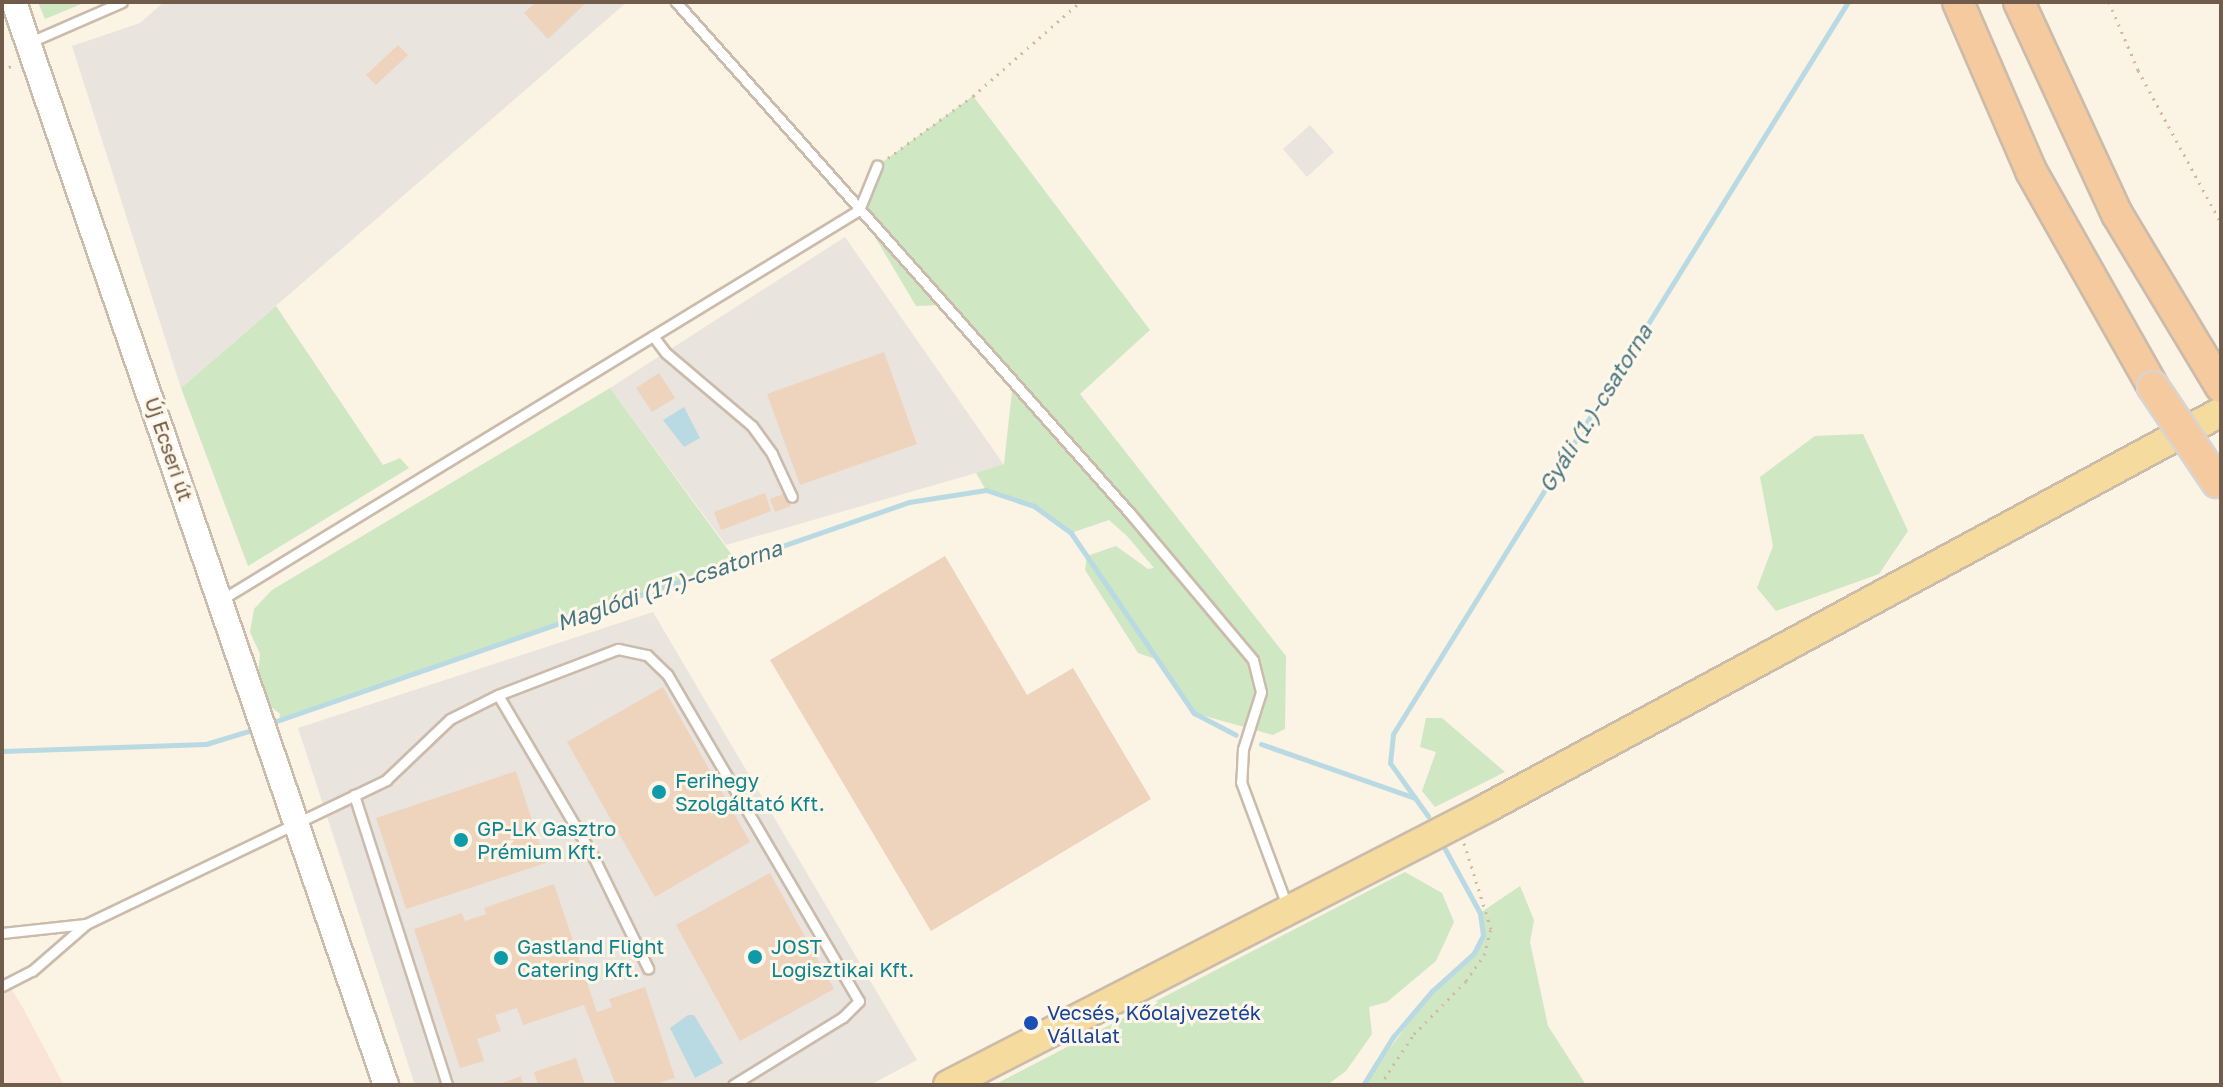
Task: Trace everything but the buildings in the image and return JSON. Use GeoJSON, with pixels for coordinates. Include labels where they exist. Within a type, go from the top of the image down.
{"type":"FeatureCollection","features":[{"type":"Feature","properties":{"kind":"highway"},"geometry":{"type":"LineString","coordinates":[[1958,2],[2031,171],[2153,387],[2219,485]]}},
{"type":"Feature","properties":{"kind":"highway"},"geometry":{"type":"LineString","coordinates":[[2019,2],[2092,167],[2221,387]]}},
{"type":"Feature","properties":{"kind":"main road","name":"Új Ecseri út"},"geometry":{"type":"LineString","coordinates":[[14,2],[296,820]]}},
{"type":"Feature","properties":{"kind":"main road"},"geometry":{"type":"LineString","coordinates":[[948,1085],[1485,809],[2221,412]]}},
{"type":"Feature","properties":{"kind":"main road"},"geometry":{"type":"LineString","coordinates":[[296,820],[386,1085]]}},
{"type":"Feature","properties":{"kind":"lane"},"geometry":{"type":"LineString","coordinates":[[30,42],[122,2]]}},
{"type":"Feature","properties":{"kind":"lane"},"geometry":{"type":"LineString","coordinates":[[676,2],[1129,512],[1253,660],[1261,692],[1243,749],[1241,782],[1289,909]]}},
{"type":"Feature","properties":{"kind":"lane"},"geometry":{"type":"LineString","coordinates":[[221,600],[859,210],[877,166]]}},
{"type":"Feature","properties":{"kind":"lane"},"geometry":{"type":"LineString","coordinates":[[653,336],[752,426],[772,454],[792,497]]}},
{"type":"Feature","properties":{"kind":"lane"},"geometry":{"type":"LineString","coordinates":[[2,986],[32,971],[86,924],[296,820],[386,780],[450,719],[498,695],[618,649],[647,655],[667,674],[859,1001],[843,1017],[733,1085]]}},
{"type":"Feature","properties":{"kind":"lane"},"geometry":{"type":"LineString","coordinates":[[498,695],[594,858],[648,968]]}},
{"type":"Feature","properties":{"kind":"lane"},"geometry":{"type":"LineString","coordinates":[[354,795],[447,1085]]}},
{"type":"Feature","properties":{"kind":"lane"},"geometry":{"type":"LineString","coordinates":[[2,933],[86,924]]}},
{"type":"Feature","properties":{"kind":"path"},"geometry":{"type":"LineString","coordinates":[[877,166],[973,96],[1080,2]]}},
{"type":"Feature","properties":{"kind":"path"},"geometry":{"type":"LineString","coordinates":[[2109,2],[2138,70],[2221,223]]}},
{"type":"Feature","properties":{"kind":"path"},"geometry":{"type":"LineString","coordinates":[[1380,1085],[1414,1034],[1466,981],[1484,955],[1491,929],[1478,876],[1461,836]]}},
{"type":"Feature","properties":{"kind":"shaded area"},"geometry":{"type":"Polygon","coordinates":[[[164,2],[627,2],[181,388],[72,46],[140,23],[164,2]]]}},
{"type":"Feature","properties":{"kind":"shaded area"},"geometry":{"type":"Polygon","coordinates":[[[1310,125],[1334,152],[1307,177],[1283,149],[1310,125]]]}},
{"type":"Feature","properties":{"kind":"shaded area"},"geometry":{"type":"Polygon","coordinates":[[[845,237],[1004,465],[726,545],[610,388],[845,237]]]}},
{"type":"Feature","properties":{"kind":"shaded area"},"geometry":{"type":"Polygon","coordinates":[[[653,612],[917,1060],[870,1085],[415,1085],[298,728],[653,612]]]}},
{"type":"Feature","properties":{"kind":"shaded area"},"geometry":{"type":"Polygon","coordinates":[[[2,974],[23,1008],[64,1085],[2,1085],[2,974]]]}},
{"type":"Feature","properties":{"kind":"green space"},"geometry":{"type":"Polygon","coordinates":[[[38,2],[86,2],[45,19],[38,2]]]}},
{"type":"Feature","properties":{"kind":"green space"},"geometry":{"type":"Polygon","coordinates":[[[973,96],[1150,330],[1080,394],[1286,656],[1285,729],[1273,735],[1194,713],[1158,660],[1138,653],[1085,570],[1087,556],[1116,546],[1148,569],[1154,568],[1109,520],[1071,533],[1033,506],[986,490],[976,473],[1004,464],[1013,382],[943,305],[916,306],[859,210],[878,184],[877,166],[973,96]]]}},
{"type":"Feature","properties":{"kind":"green space"},"geometry":{"type":"Polygon","coordinates":[[[276,306],[383,465],[400,458],[409,468],[248,566],[181,388],[276,306]]]}},
{"type":"Feature","properties":{"kind":"green space"},"geometry":{"type":"Polygon","coordinates":[[[610,388],[737,562],[279,720],[280,714],[265,702],[258,675],[260,654],[250,632],[254,609],[272,590],[610,388]]]}},
{"type":"Feature","properties":{"kind":"green space"},"geometry":{"type":"Polygon","coordinates":[[[1863,434],[1908,531],[1879,574],[1776,611],[1757,588],[1773,546],[1760,477],[1815,436],[1863,434]]]}},
{"type":"Feature","properties":{"kind":"green space"},"geometry":{"type":"Polygon","coordinates":[[[1426,718],[1442,718],[1505,772],[1435,807],[1422,791],[1436,752],[1420,747],[1426,718]]]}},
{"type":"Feature","properties":{"kind":"green space"},"geometry":{"type":"Polygon","coordinates":[[[1405,872],[1442,893],[1454,922],[1436,961],[1387,1002],[1369,1007],[1372,1034],[1346,1071],[1327,1085],[994,1085],[1405,872]]]}},
{"type":"Feature","properties":{"kind":"green space"},"geometry":{"type":"Polygon","coordinates":[[[1520,886],[1534,920],[1530,942],[1548,1026],[1586,1085],[1363,1085],[1432,991],[1474,953],[1483,935],[1480,913],[1520,886]]]}},
{"type":"Feature","properties":{"kind":"water"},"geometry":{"type":"Polygon","coordinates":[[[684,407],[700,438],[684,447],[663,420],[684,407]]]}},
{"type":"Feature","properties":{"kind":"water"},"geometry":{"type":"Polygon","coordinates":[[[688,1015],[694,1015],[723,1063],[695,1078],[670,1028],[688,1015]]]}},
{"type":"Feature","properties":{"kind":"waterway","name":"Gyáli (1.)-csatorna"},"geometry":{"type":"LineString","coordinates":[[1428,816],[1390,763],[1393,734],[1848,2]]}},
{"type":"Feature","properties":{"kind":"waterway","name":"Maglódi (17.)-csatorna"},"geometry":{"type":"LineString","coordinates":[[268,724],[909,502],[986,490],[1034,506],[1071,533],[1194,713],[1236,735]]}},
{"type":"Feature","properties":{"kind":"waterway","name":"Maglódi (17.)-csatorna"},"geometry":{"type":"LineString","coordinates":[[2,751],[206,744],[255,729]]}},
{"type":"Feature","properties":{"kind":"waterway","name":"Maglódi (17.)-csatorna"},"geometry":{"type":"LineString","coordinates":[[1261,744],[1415,798]]}},
{"type":"Feature","properties":{"kind":"waterway","name":"Gyáli (1.)-csatorna"},"geometry":{"type":"LineString","coordinates":[[1363,1085],[1393,1037],[1432,991],[1474,953],[1483,935],[1480,913],[1445,849]]}},
{"type":"Feature","properties":{"kind":"place","name":"Ferihegy Szolgáltató Kft."},"geometry":{"type":"Point","coordinates":[659,792]}},
{"type":"Feature","properties":{"kind":"place","name":"GP-LK Gasztro Prémium Kft."},"geometry":{"type":"Point","coordinates":[461,840]}},
{"type":"Feature","properties":{"kind":"place","name":"JOST Logisztikai Kft."},"geometry":{"type":"Point","coordinates":[755,957]}},
{"type":"Feature","properties":{"kind":"place","name":"Gastland Flight Catering Kft."},"geometry":{"type":"Point","coordinates":[501,958]}},
{"type":"Feature","properties":{"kind":"place","name":"Vecsés, Kőolajvezeték Vállalat"},"geometry":{"type":"Point","coordinates":[1031,1023]}}]}
